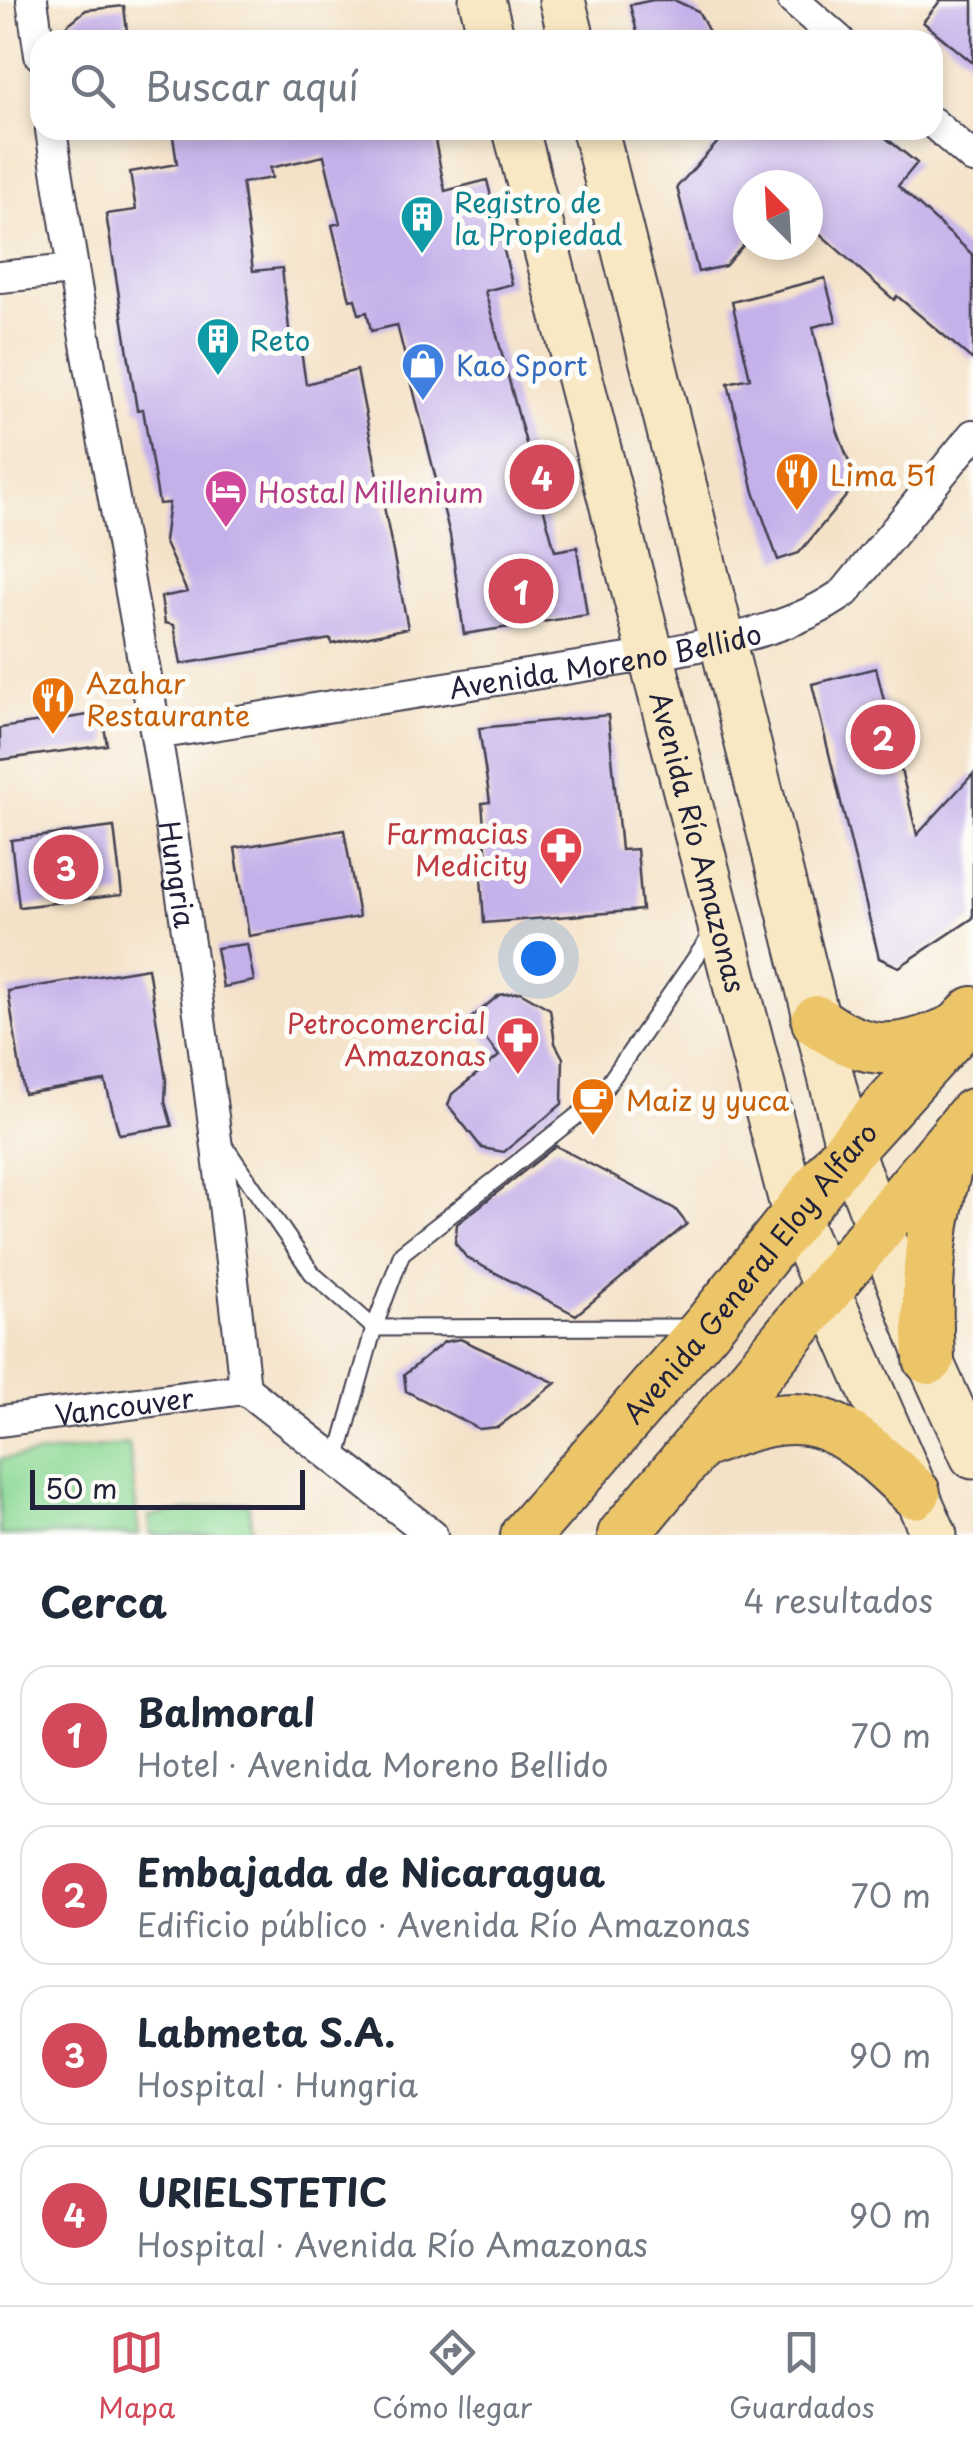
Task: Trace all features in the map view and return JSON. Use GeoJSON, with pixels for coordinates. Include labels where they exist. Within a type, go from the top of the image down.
{"type":"FeatureCollection","features":[{"type":"Feature","properties":{"kind":"main road"},"geometry":{"type":"LineString","coordinates":[[482,0],[490,30]]}},
{"type":"Feature","properties":{"kind":"main road"},"geometry":{"type":"LineString","coordinates":[[562,0],[570,30]]}},
{"type":"Feature","properties":{"kind":"main road","name":"Avenida Río Amazonas"},"geometry":{"type":"LineString","coordinates":[[519,140],[796,1218],[925,1514]]}},
{"type":"Feature","properties":{"kind":"main road"},"geometry":{"type":"LineString","coordinates":[[598,140],[849,1149],[880,1221],[929,1358],[973,1456]]}},
{"type":"Feature","properties":{"kind":"main road"},"geometry":{"type":"LineString","coordinates":[[818,1021],[844,1040],[866,1048],[913,1046],[967,1019]]}},
{"type":"Feature","properties":{"kind":"main road","name":"Avenida General Eloy Alfaro"},"geometry":{"type":"LineString","coordinates":[[526,1535],[707,1326],[849,1149],[967,1019]]}},
{"type":"Feature","properties":{"kind":"main road"},"geometry":{"type":"LineString","coordinates":[[623,1535],[880,1221],[967,1121]]}},
{"type":"Feature","properties":{"kind":"main road"},"geometry":{"type":"LineString","coordinates":[[929,1358],[926,1311],[930,1244],[943,1176],[967,1121]]}},
{"type":"Feature","properties":{"kind":"main road"},"geometry":{"type":"LineString","coordinates":[[700,1444],[766,1420],[818,1421],[864,1444],[925,1514]]}},
{"type":"Feature","properties":{"kind":"street"},"geometry":{"type":"LineString","coordinates":[[32,0],[36,30]]}},
{"type":"Feature","properties":{"kind":"street"},"geometry":{"type":"LineString","coordinates":[[793,0],[828,30]]}},
{"type":"Feature","properties":{"kind":"street"},"geometry":{"type":"LineString","coordinates":[[943,132],[973,158]]}},
{"type":"Feature","properties":{"kind":"street","name":"Hungria"},"geometry":{"type":"LineString","coordinates":[[52,140],[72,270],[156,734],[219,1139],[246,1389]]}},
{"type":"Feature","properties":{"kind":"street"},"geometry":{"type":"LineString","coordinates":[[0,277],[72,270]]}},
{"type":"Feature","properties":{"kind":"street","name":"Avenida Moreno Bellido"},"geometry":{"type":"LineString","coordinates":[[156,734],[724,641],[824,608],[845,592],[973,435]]}},
{"type":"Feature","properties":{"kind":"street"},"geometry":{"type":"LineString","coordinates":[[246,1389],[432,1535]]}},
{"type":"Feature","properties":{"kind":"street","name":"Vancouver"},"geometry":{"type":"LineString","coordinates":[[0,1421],[246,1389]]}},
{"type":"Feature","properties":{"kind":"lane"},"geometry":{"type":"LineString","coordinates":[[337,1460],[374,1328],[402,1253],[597,1100],[719,924]]}},
{"type":"Feature","properties":{"kind":"lane"},"geometry":{"type":"LineString","coordinates":[[219,1139],[312,1274],[374,1328],[707,1326]]}},
{"type":"Feature","properties":{"kind":"green space"},"geometry":{"type":"Polygon","coordinates":[[[129,1444],[139,1535],[0,1535],[0,1459],[129,1444]]]}},
{"type":"Feature","properties":{"kind":"green space"},"geometry":{"type":"Polygon","coordinates":[[[248,1502],[253,1535],[151,1535],[149,1516],[248,1502]]]}},
{"type":"Feature","properties":{"kind":"building"},"geometry":{"type":"Polygon","coordinates":[[[674,0],[698,11],[708,30],[636,30],[630,5],[674,0]]]}},
{"type":"Feature","properties":{"kind":"building"},"geometry":{"type":"Polygon","coordinates":[[[941,0],[973,0],[973,63],[943,38],[943,30],[933,30],[923,22],[941,0]]]}},
{"type":"Feature","properties":{"kind":"building"},"geometry":{"type":"Polygon","coordinates":[[[124,6],[127,30],[61,30],[86,10],[124,6]]]}},
{"type":"Feature","properties":{"kind":"building"},"geometry":{"type":"Polygon","coordinates":[[[173,140],[435,140],[445,191],[487,180],[512,284],[485,291],[555,551],[577,547],[587,615],[464,634],[450,535],[397,325],[371,331],[367,312],[359,314],[355,299],[350,300],[332,225],[340,223],[324,156],[270,168],[272,178],[242,183],[253,271],[282,268],[291,346],[300,344],[306,384],[357,370],[408,628],[332,644],[331,639],[181,664],[174,625],[165,623],[161,597],[187,592],[164,541],[169,503],[159,504],[143,409],[137,410],[106,214],[136,210],[130,172],[177,164],[173,140]]]}},
{"type":"Feature","properties":{"kind":"building"},"geometry":{"type":"Polygon","coordinates":[[[720,140],[888,140],[917,163],[898,186],[973,255],[973,360],[897,296],[894,300],[823,236],[823,170],[733,170],[733,257],[725,266],[698,272],[677,187],[720,140]]]}},
{"type":"Feature","properties":{"kind":"building"},"geometry":{"type":"Polygon","coordinates":[[[825,278],[836,321],[813,327],[837,430],[857,483],[799,553],[778,560],[754,492],[728,383],[750,378],[732,302],[825,278]]]}},
{"type":"Feature","properties":{"kind":"building"},"geometry":{"type":"Polygon","coordinates":[[[876,668],[917,835],[973,774],[973,918],[899,967],[879,958],[812,684],[876,668]]]}},
{"type":"Feature","properties":{"kind":"building","name":"Azahar Restaurante"},"geometry":{"type":"Polygon","coordinates":[[[102,713],[107,745],[0,760],[0,728],[102,713]]]}},
{"type":"Feature","properties":{"kind":"building"},"geometry":{"type":"Polygon","coordinates":[[[608,715],[621,850],[637,849],[642,910],[484,923],[480,861],[487,861],[482,803],[490,802],[479,728],[608,715]]]}},
{"type":"Feature","properties":{"kind":"building"},"geometry":{"type":"Polygon","coordinates":[[[114,827],[122,895],[19,907],[11,840],[114,827]]]}},
{"type":"Feature","properties":{"kind":"building"},"geometry":{"type":"Polygon","coordinates":[[[344,830],[359,917],[249,936],[235,848],[344,830]]]}},
{"type":"Feature","properties":{"kind":"building"},"geometry":{"type":"Polygon","coordinates":[[[247,944],[254,981],[223,987],[216,948],[247,944]]]}},
{"type":"Feature","properties":{"kind":"building"},"geometry":{"type":"Polygon","coordinates":[[[148,968],[166,1080],[165,1102],[172,1126],[119,1134],[105,1081],[24,1094],[8,991],[148,968]]]}},
{"type":"Feature","properties":{"kind":"building","name":"Petrocomercial Amazonas"},"geometry":{"type":"Polygon","coordinates":[[[520,992],[550,1009],[555,1043],[563,1058],[562,1104],[504,1152],[482,1148],[448,1105],[452,1094],[499,1056],[470,1019],[499,995],[520,992]]]}},
{"type":"Feature","properties":{"kind":"building"},"geometry":{"type":"Polygon","coordinates":[[[556,1146],[675,1209],[687,1224],[576,1315],[467,1258],[455,1243],[457,1224],[556,1146]]]}},
{"type":"Feature","properties":{"kind":"building"},"geometry":{"type":"Polygon","coordinates":[[[460,1339],[556,1383],[498,1427],[479,1429],[406,1391],[404,1375],[444,1342],[460,1339]]]}},
{"type":"Feature","properties":{"kind":"place","name":"Registro de la Propiedad"},"geometry":{"type":"Point","coordinates":[422,255]}},
{"type":"Feature","properties":{"kind":"place","name":"Reto"},"geometry":{"type":"Point","coordinates":[218,377]}},
{"type":"Feature","properties":{"kind":"place","name":"Kao Sport"},"geometry":{"type":"Point","coordinates":[423,402]}},
{"type":"Feature","properties":{"kind":"place","name":"URIELSTETIC"},"geometry":{"type":"Point","coordinates":[542,477]}},
{"type":"Feature","properties":{"kind":"place","name":"Lima 51"},"geometry":{"type":"Point","coordinates":[797,512]}},
{"type":"Feature","properties":{"kind":"place","name":"Hostal Millenium"},"geometry":{"type":"Point","coordinates":[226,529]}},
{"type":"Feature","properties":{"kind":"place","name":"Balmoral"},"geometry":{"type":"Point","coordinates":[521,591]}},
{"type":"Feature","properties":{"kind":"place","name":"Azahar Restaurante"},"geometry":{"type":"Point","coordinates":[53,736]}},
{"type":"Feature","properties":{"kind":"place","name":"Embajada de Nicaragua"},"geometry":{"type":"Point","coordinates":[883,737]}},
{"type":"Feature","properties":{"kind":"place","name":"Labmeta S.A."},"geometry":{"type":"Point","coordinates":[66,867]}},
{"type":"Feature","properties":{"kind":"place","name":"Farmacias Medicity"},"geometry":{"type":"Point","coordinates":[561,886]}},
{"type":"Feature","properties":{"kind":"place","name":"Petrocomercial Amazonas"},"geometry":{"type":"Point","coordinates":[518,1076]}},
{"type":"Feature","properties":{"kind":"place","name":"Maiz y yuca"},"geometry":{"type":"Point","coordinates":[593,1137]}}]}
